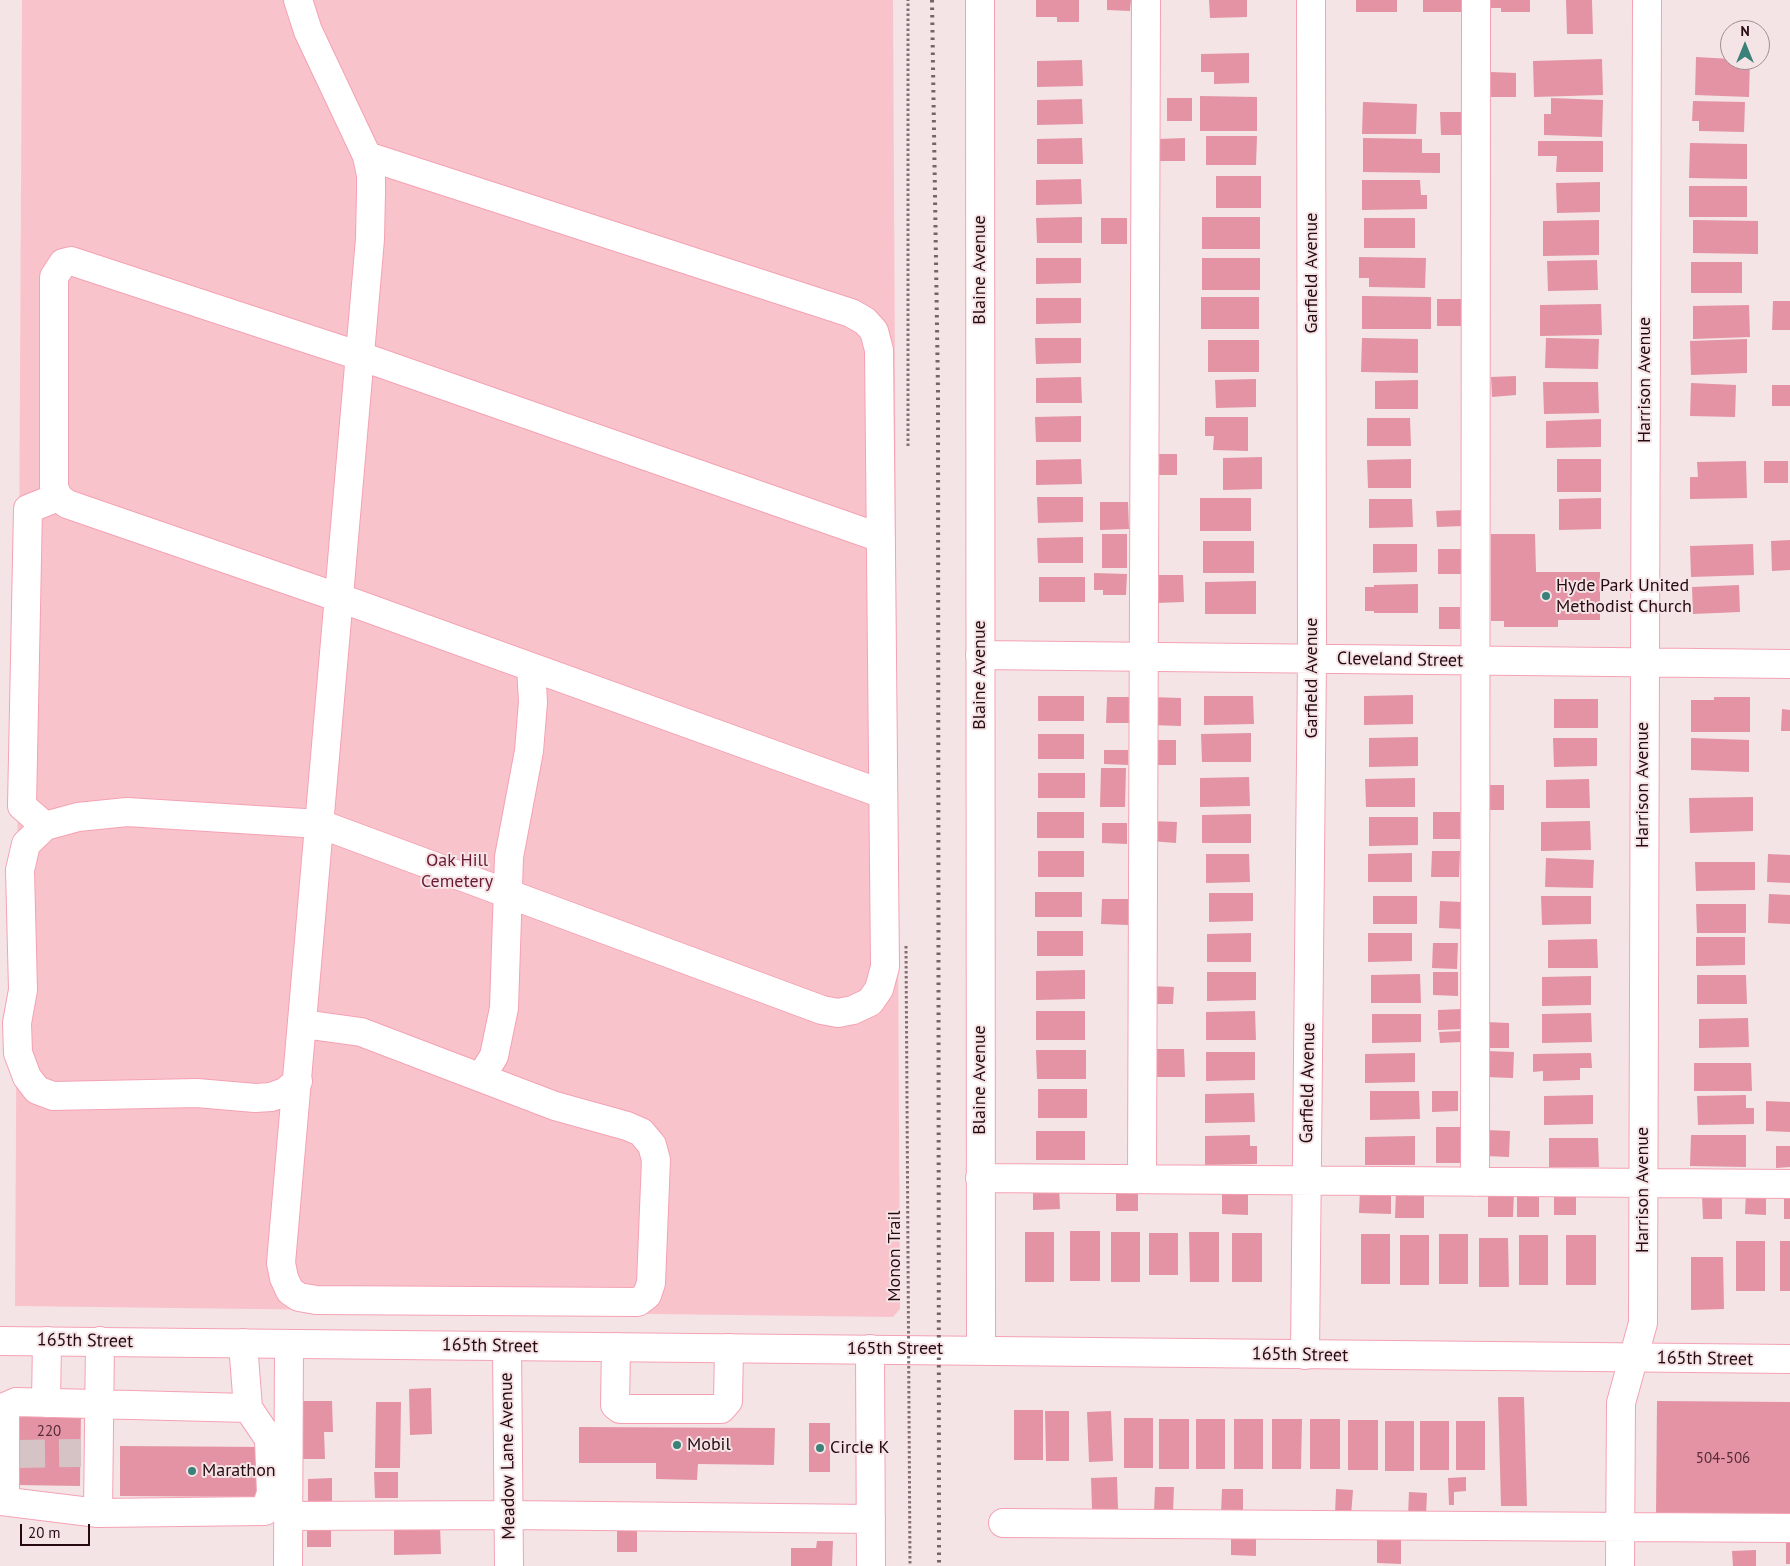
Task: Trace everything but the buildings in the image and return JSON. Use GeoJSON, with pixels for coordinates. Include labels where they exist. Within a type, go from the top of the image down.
{"type":"FeatureCollection","features":[{"type":"Feature","properties":{"kind":"street"},"geometry":{"type":"LineString","coordinates":[[298,0],[308,31],[367,156],[371,175],[370,240],[281,1263],[284,1278],[290,1290],[299,1298],[316,1300],[638,1302],[647,1295],[651,1283],[656,1160],[652,1145],[641,1132],[627,1126],[555,1106],[361,1032],[303,1024]]}},
{"type":"Feature","properties":{"kind":"street","name":"Blaine Avenue"},"geometry":{"type":"LineString","coordinates":[[980,0],[981,1350]]}},
{"type":"Feature","properties":{"kind":"street"},"geometry":{"type":"LineString","coordinates":[[1142,1179],[1146,0]]}},
{"type":"Feature","properties":{"kind":"street","name":"Garfield Avenue"},"geometry":{"type":"LineString","coordinates":[[1305,1355],[1312,659],[1311,0]]}},
{"type":"Feature","properties":{"kind":"street"},"geometry":{"type":"LineString","coordinates":[[1475,1182],[1477,660],[1476,0]]}},
{"type":"Feature","properties":{"kind":"street","name":"Harrison Avenue"},"geometry":{"type":"LineString","coordinates":[[1620,1566],[1621,1403],[1643,1323],[1643,662],[1647,0]]}},
{"type":"Feature","properties":{"kind":"street"},"geometry":{"type":"LineString","coordinates":[[298,1081],[284,1092],[271,1097],[255,1098],[197,1093],[53,1096],[37,1090],[27,1077],[18,1053],[17,1022],[23,990],[20,870],[26,844],[45,826],[78,817],[127,812],[320,824],[822,1010],[838,1013],[854,1010],[870,1002],[879,989],[885,967],[879,350],[874,331],[865,321],[851,313],[367,156]]}},
{"type":"Feature","properties":{"kind":"street"},"geometry":{"type":"LineString","coordinates":[[881,538],[360,356],[72,261],[63,263],[54,276],[53,473],[54,487],[58,497],[67,504],[340,598],[883,794]]}},
{"type":"Feature","properties":{"kind":"street"},"geometry":{"type":"LineString","coordinates":[[45,826],[22,806],[28,509],[58,497]]}},
{"type":"Feature","properties":{"kind":"street","name":"Cleveland Street"},"geometry":{"type":"LineString","coordinates":[[980,655],[1790,664]]}},
{"type":"Feature","properties":{"kind":"street"},"geometry":{"type":"LineString","coordinates":[[481,1077],[494,1056],[500,1036],[504,1008],[506,892],[509,857],[529,751],[533,702],[532,667]]}},
{"type":"Feature","properties":{"kind":"street"},"geometry":{"type":"LineString","coordinates":[[980,1178],[1790,1184]]}},
{"type":"Feature","properties":{"kind":"street","name":"165th Street"},"geometry":{"type":"LineString","coordinates":[[0,1340],[1790,1360]]}},
{"type":"Feature","properties":{"kind":"street"},"geometry":{"type":"LineString","coordinates":[[46,1341],[46,1403]]}},
{"type":"Feature","properties":{"kind":"street"},"geometry":{"type":"LineString","coordinates":[[98,1513],[90,1453],[100,1404],[100,1342]]}},
{"type":"Feature","properties":{"kind":"street"},"geometry":{"type":"LineString","coordinates":[[243,1343],[248,1408],[269,1439],[272,1493],[265,1511],[98,1513],[3,1501],[11,1454],[5,1416],[7,1406],[16,1402],[248,1408]]}},
{"type":"Feature","properties":{"kind":"street"},"geometry":{"type":"LineString","coordinates":[[288,1566],[289,1344]]}},
{"type":"Feature","properties":{"kind":"street","name":"Meadow Lane Avenue"},"geometry":{"type":"LineString","coordinates":[[507,1346],[509,1566]]}},
{"type":"Feature","properties":{"kind":"street"},"geometry":{"type":"LineString","coordinates":[[616,1347],[615,1405],[620,1409],[721,1409],[728,1401],[729,1348]]}},
{"type":"Feature","properties":{"kind":"street"},"geometry":{"type":"LineString","coordinates":[[870,1349],[871,1566]]}},
{"type":"Feature","properties":{"kind":"street"},"geometry":{"type":"LineString","coordinates":[[288,1516],[509,1515],[871,1519]]}},
{"type":"Feature","properties":{"kind":"street"},"geometry":{"type":"LineString","coordinates":[[1003,1523],[1790,1528]]}},
{"type":"Feature","properties":{"kind":"path","name":"Monon Trail"},"geometry":{"type":"LineString","coordinates":[[906,946],[910,1566]]}},
{"type":"Feature","properties":{"kind":"green space","name":"Oak Hill Cemetery"},"geometry":{"type":"Polygon","coordinates":[[[22,0],[893,0],[900,1309],[893,1317],[15,1306],[22,0]]]}},
{"type":"Feature","properties":{"kind":"tunnel"},"geometry":{"type":"LineString","coordinates":[[17,1454],[81,1453]]}},
{"type":"Feature","properties":{"kind":"railway"},"geometry":{"type":"LineString","coordinates":[[932,0],[938,391],[939,1566]]}},
{"type":"Feature","properties":{"kind":"place","name":"Hyde Park United Methodist Church"},"geometry":{"type":"Point","coordinates":[1546,596]}},
{"type":"Feature","properties":{"kind":"place","name":"Mobil"},"geometry":{"type":"Point","coordinates":[677,1445]}},
{"type":"Feature","properties":{"kind":"place","name":"Circle K"},"geometry":{"type":"Point","coordinates":[820,1448]}},
{"type":"Feature","properties":{"kind":"place","name":"Marathon"},"geometry":{"type":"Point","coordinates":[192,1471]}}]}
